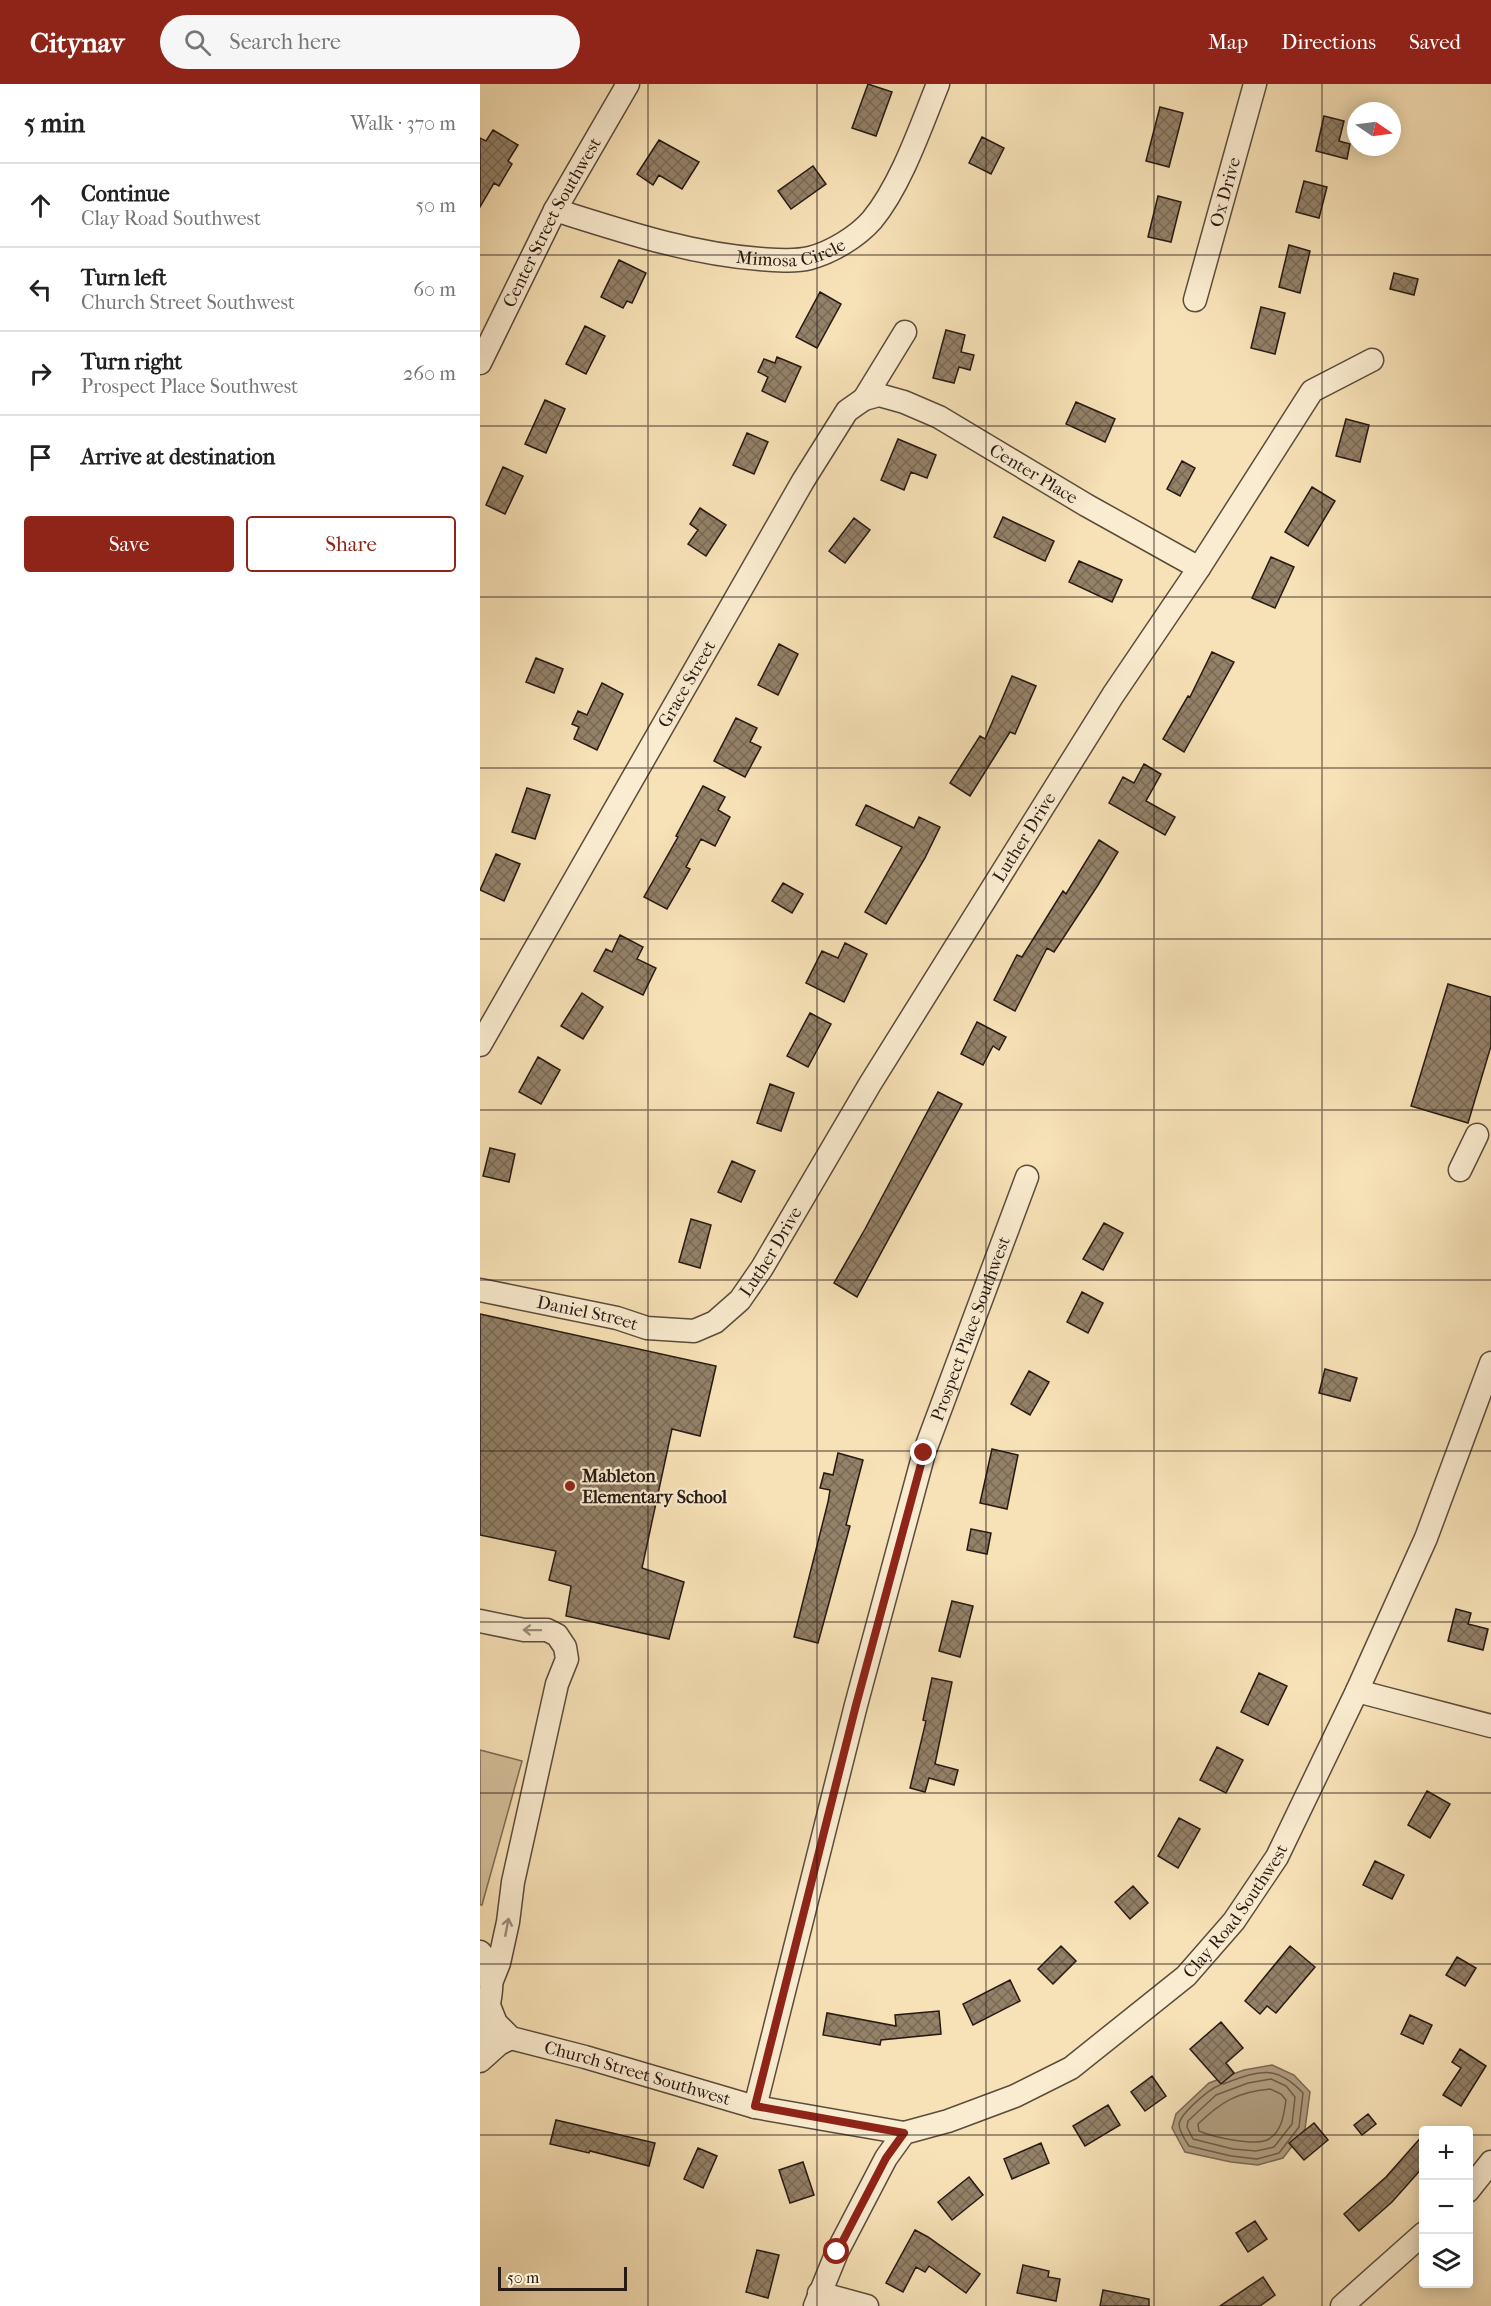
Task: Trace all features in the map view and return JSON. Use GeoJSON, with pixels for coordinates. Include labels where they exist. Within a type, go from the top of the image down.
{"type":"FeatureCollection","features":[{"type":"Feature","properties":{"kind":"street","name":"Center Street Southwest"},"geometry":{"type":"LineString","coordinates":[[480,363],[555,210],[628,84]]}},
{"type":"Feature","properties":{"kind":"street","name":"Mimosa Circle"},"geometry":{"type":"LineString","coordinates":[[555,210],[655,241],[736,257],[785,261],[810,258],[844,243],[872,220],[894,185],[938,84]]}},
{"type":"Feature","properties":{"kind":"street","name":"Ox Drive"},"geometry":{"type":"LineString","coordinates":[[1195,300],[1255,84]]}},
{"type":"Feature","properties":{"kind":"street","name":"Grace Street"},"geometry":{"type":"LineString","coordinates":[[480,1045],[803,481],[847,411],[864,399],[905,332]]}},
{"type":"Feature","properties":{"kind":"street","name":"Luther Drive"},"geometry":{"type":"LineString","coordinates":[[694,1331],[715,1322],[740,1300],[762,1268],[894,1044],[1113,695],[1199,568],[1311,391],[1372,360]]}},
{"type":"Feature","properties":{"kind":"street","name":"Center Place"},"geometry":{"type":"LineString","coordinates":[[864,399],[879,395],[904,402],[939,417],[1086,505],[1199,568]]}},
{"type":"Feature","properties":{"kind":"street"},"geometry":{"type":"LineString","coordinates":[[1460,1170],[1480,1134]]}},
{"type":"Feature","properties":{"kind":"street","name":"Prospect Place Southwest"},"geometry":{"type":"LineString","coordinates":[[755,2106],[856,1705],[924,1453],[1027,1177]]}},
{"type":"Feature","properties":{"kind":"street","name":"Daniel Street"},"geometry":{"type":"LineString","coordinates":[[480,1290],[616,1318],[647,1328],[694,1331]]}},
{"type":"Feature","properties":{"kind":"street","name":"Clay Road Southwest"},"geometry":{"type":"LineString","coordinates":[[904,2133],[948,2121],[1015,2096],[1071,2068],[1186,1976],[1234,1921],[1277,1857],[1357,1691],[1426,1538],[1491,1363]]}},
{"type":"Feature","properties":{"kind":"street"},"geometry":{"type":"LineString","coordinates":[[480,1621],[524,1630],[547,1630],[557,1635],[565,1647],[567,1659],[557,1684],[513,1881],[508,1922],[480,2041]]}},
{"type":"Feature","properties":{"kind":"street"},"geometry":{"type":"LineString","coordinates":[[1357,1691],[1491,1726]]}},
{"type":"Feature","properties":{"kind":"street"},"geometry":{"type":"LineString","coordinates":[[480,1952],[490,1965],[490,1993],[496,2023],[511,2038],[499,2044],[480,2061]]}},
{"type":"Feature","properties":{"kind":"street","name":"Church Street Southwest"},"geometry":{"type":"LineString","coordinates":[[511,2038],[755,2106],[904,2133]]}},
{"type":"Feature","properties":{"kind":"street"},"geometry":{"type":"LineString","coordinates":[[867,2306],[817,2300],[837,2252],[886,2158],[904,2133]]}},
{"type":"Feature","properties":{"kind":"street"},"geometry":{"type":"LineString","coordinates":[[1473,2185],[1491,2162]]}},
{"type":"Feature","properties":{"kind":"street"},"geometry":{"type":"LineString","coordinates":[[1342,2306],[1423,2234]]}},
{"type":"Feature","properties":{"kind":"shaded area"},"geometry":{"type":"Polygon","coordinates":[[[480,1750],[522,1761],[482,1905],[480,1905],[480,1750]]]}},
{"type":"Feature","properties":{"kind":"water"},"geometry":{"type":"Polygon","coordinates":[[[1272,2065],[1294,2075],[1310,2092],[1305,2129],[1283,2158],[1258,2165],[1185,2152],[1172,2128],[1176,2114],[1209,2083],[1244,2070],[1272,2065]]]}},
{"type":"Feature","properties":{"kind":"building"},"geometry":{"type":"Polygon","coordinates":[[[868,84],[892,92],[876,136],[852,128],[868,84]]]}},
{"type":"Feature","properties":{"kind":"building"},"geometry":{"type":"Polygon","coordinates":[[[1160,107],[1183,113],[1169,167],[1146,161],[1160,107]]]}},
{"type":"Feature","properties":{"kind":"building"},"geometry":{"type":"Polygon","coordinates":[[[1324,116],[1344,121],[1339,141],[1347,143],[1347,159],[1316,151],[1324,116]]]}},
{"type":"Feature","properties":{"kind":"building"},"geometry":{"type":"Polygon","coordinates":[[[493,130],[518,145],[508,161],[512,164],[499,186],[494,183],[480,207],[480,138],[486,141],[493,130]]]}},
{"type":"Feature","properties":{"kind":"building"},"geometry":{"type":"Polygon","coordinates":[[[982,137],[1004,148],[991,174],[969,163],[982,137]]]}},
{"type":"Feature","properties":{"kind":"building"},"geometry":{"type":"Polygon","coordinates":[[[659,140],[699,162],[682,189],[659,175],[653,185],[637,174],[659,140]]]}},
{"type":"Feature","properties":{"kind":"building"},"geometry":{"type":"Polygon","coordinates":[[[813,166],[826,184],[791,209],[778,191],[813,166]]]}},
{"type":"Feature","properties":{"kind":"building"},"geometry":{"type":"Polygon","coordinates":[[[1304,181],[1327,187],[1319,218],[1296,212],[1304,181]]]}},
{"type":"Feature","properties":{"kind":"building"},"geometry":{"type":"Polygon","coordinates":[[[1158,196],[1181,202],[1171,242],[1148,237],[1158,196]]]}},
{"type":"Feature","properties":{"kind":"building"},"geometry":{"type":"Polygon","coordinates":[[[1289,245],[1310,251],[1300,293],[1279,287],[1289,245]]]}},
{"type":"Feature","properties":{"kind":"building"},"geometry":{"type":"Polygon","coordinates":[[[619,260],[646,273],[632,303],[627,301],[623,308],[601,297],[619,260]]]}},
{"type":"Feature","properties":{"kind":"building"},"geometry":{"type":"Polygon","coordinates":[[[1394,273],[1418,279],[1414,295],[1390,289],[1394,273]]]}},
{"type":"Feature","properties":{"kind":"building"},"geometry":{"type":"Polygon","coordinates":[[[820,292],[841,304],[817,348],[796,337],[820,292]]]}},
{"type":"Feature","properties":{"kind":"building"},"geometry":{"type":"Polygon","coordinates":[[[1261,307],[1285,313],[1275,354],[1251,348],[1261,307]]]}},
{"type":"Feature","properties":{"kind":"building"},"geometry":{"type":"Polygon","coordinates":[[[585,326],[605,336],[586,374],[566,364],[585,326]]]}},
{"type":"Feature","properties":{"kind":"building"},"geometry":{"type":"Polygon","coordinates":[[[946,330],[965,335],[961,352],[974,355],[970,370],[959,367],[954,383],[933,378],[946,330]]]}},
{"type":"Feature","properties":{"kind":"building"},"geometry":{"type":"Polygon","coordinates":[[[777,357],[801,367],[785,402],[762,391],[768,377],[758,372],[764,359],[775,363],[777,357]]]}},
{"type":"Feature","properties":{"kind":"building"},"geometry":{"type":"Polygon","coordinates":[[[545,400],[565,409],[546,453],[525,444],[545,400]]]}},
{"type":"Feature","properties":{"kind":"building"},"geometry":{"type":"Polygon","coordinates":[[[1076,402],[1115,419],[1105,442],[1066,424],[1076,402]]]}},
{"type":"Feature","properties":{"kind":"building"},"geometry":{"type":"Polygon","coordinates":[[[1346,419],[1369,425],[1360,462],[1336,456],[1346,419]]]}},
{"type":"Feature","properties":{"kind":"building"},"geometry":{"type":"Polygon","coordinates":[[[747,433],[768,442],[754,474],[733,465],[747,433]]]}},
{"type":"Feature","properties":{"kind":"building"},"geometry":{"type":"Polygon","coordinates":[[[898,439],[936,455],[927,478],[911,472],[904,490],[881,480],[898,439]]]}},
{"type":"Feature","properties":{"kind":"building"},"geometry":{"type":"Polygon","coordinates":[[[1182,461],[1195,468],[1180,496],[1167,489],[1182,461]]]}},
{"type":"Feature","properties":{"kind":"building"},"geometry":{"type":"Polygon","coordinates":[[[503,467],[523,476],[505,514],[486,505],[503,467]]]}},
{"type":"Feature","properties":{"kind":"building"},"geometry":{"type":"Polygon","coordinates":[[[1312,487],[1335,501],[1308,546],[1285,532],[1312,487]]]}},
{"type":"Feature","properties":{"kind":"building"},"geometry":{"type":"Polygon","coordinates":[[[700,508],[726,525],[706,556],[688,544],[698,530],[690,524],[700,508]]]}},
{"type":"Feature","properties":{"kind":"building"},"geometry":{"type":"Polygon","coordinates":[[[1003,517],[1054,541],[1045,561],[994,537],[1003,517]]]}},
{"type":"Feature","properties":{"kind":"building"},"geometry":{"type":"Polygon","coordinates":[[[854,518],[870,530],[845,563],[829,551],[854,518]]]}},
{"type":"Feature","properties":{"kind":"building"},"geometry":{"type":"Polygon","coordinates":[[[1271,557],[1294,567],[1275,608],[1252,598],[1271,557]]]}},
{"type":"Feature","properties":{"kind":"building"},"geometry":{"type":"Polygon","coordinates":[[[1079,561],[1122,580],[1112,602],[1069,582],[1079,561]]]}},
{"type":"Feature","properties":{"kind":"building"},"geometry":{"type":"Polygon","coordinates":[[[779,644],[798,654],[778,695],[758,685],[779,644]]]}},
{"type":"Feature","properties":{"kind":"building"},"geometry":{"type":"Polygon","coordinates":[[[1212,652],[1234,662],[1184,752],[1163,739],[1188,696],[1190,697],[1212,652]]]}},
{"type":"Feature","properties":{"kind":"building"},"geometry":{"type":"Polygon","coordinates":[[[536,658],[563,669],[554,693],[526,682],[536,658]]]}},
{"type":"Feature","properties":{"kind":"building"},"geometry":{"type":"Polygon","coordinates":[[[1012,676],[1036,686],[1015,734],[1010,732],[970,796],[950,783],[980,736],[985,739],[1012,676]]]}},
{"type":"Feature","properties":{"kind":"building"},"geometry":{"type":"Polygon","coordinates":[[[602,683],[623,694],[597,750],[574,739],[579,727],[572,724],[578,711],[587,715],[602,683]]]}},
{"type":"Feature","properties":{"kind":"building"},"geometry":{"type":"Polygon","coordinates":[[[736,718],[757,728],[750,742],[761,747],[745,777],[714,761],[736,718]]]}},
{"type":"Feature","properties":{"kind":"building"},"geometry":{"type":"Polygon","coordinates":[[[1144,764],[1161,774],[1146,801],[1175,817],[1165,835],[1109,803],[1123,777],[1134,783],[1144,764]]]}},
{"type":"Feature","properties":{"kind":"building"},"geometry":{"type":"Polygon","coordinates":[[[703,786],[725,797],[718,810],[730,817],[715,846],[701,839],[686,867],[690,869],[667,909],[644,897],[678,837],[676,836],[703,786]]]}},
{"type":"Feature","properties":{"kind":"building"},"geometry":{"type":"Polygon","coordinates":[[[527,788],[550,795],[535,839],[512,832],[527,788]]]}},
{"type":"Feature","properties":{"kind":"building"},"geometry":{"type":"Polygon","coordinates":[[[866,805],[914,828],[919,817],[940,827],[925,858],[886,924],[865,912],[902,847],[856,825],[866,805]]]}},
{"type":"Feature","properties":{"kind":"building"},"geometry":{"type":"Polygon","coordinates":[[[1099,840],[1118,852],[1098,885],[1054,952],[1047,948],[1015,1011],[994,1000],[1017,955],[1022,957],[1063,891],[1066,894],[1099,840]]]}},
{"type":"Feature","properties":{"kind":"building"},"geometry":{"type":"Polygon","coordinates":[[[496,854],[520,864],[504,901],[480,890],[496,854]]]}},
{"type":"Feature","properties":{"kind":"building"},"geometry":{"type":"Polygon","coordinates":[[[783,883],[803,894],[792,913],[772,901],[783,883]]]}},
{"type":"Feature","properties":{"kind":"building"},"geometry":{"type":"Polygon","coordinates":[[[620,935],[643,947],[637,959],[656,968],[643,995],[594,971],[606,949],[612,952],[620,935]]]}},
{"type":"Feature","properties":{"kind":"building"},"geometry":{"type":"Polygon","coordinates":[[[845,943],[867,954],[844,1002],[806,983],[822,951],[838,958],[845,943]]]}},
{"type":"Feature","properties":{"kind":"building"},"geometry":{"type":"Polygon","coordinates":[[[1448,984],[1491,997],[1491,1046],[1468,1123],[1411,1106],[1448,984]]]}},
{"type":"Feature","properties":{"kind":"building"},"geometry":{"type":"Polygon","coordinates":[[[582,993],[603,1007],[583,1039],[561,1026],[582,993]]]}},
{"type":"Feature","properties":{"kind":"building"},"geometry":{"type":"Polygon","coordinates":[[[810,1013],[831,1024],[808,1067],[787,1056],[810,1013]]]}},
{"type":"Feature","properties":{"kind":"building"},"geometry":{"type":"Polygon","coordinates":[[[977,1022],[1006,1037],[999,1050],[993,1046],[983,1065],[961,1054],[977,1022]]]}},
{"type":"Feature","properties":{"kind":"building"},"geometry":{"type":"Polygon","coordinates":[[[538,1057],[560,1070],[541,1104],[519,1092],[538,1057]]]}},
{"type":"Feature","properties":{"kind":"building"},"geometry":{"type":"Polygon","coordinates":[[[770,1084],[794,1093],[781,1131],[757,1123],[770,1084]]]}},
{"type":"Feature","properties":{"kind":"building"},"geometry":{"type":"Polygon","coordinates":[[[938,1092],[962,1104],[857,1297],[834,1283],[938,1092]]]}},
{"type":"Feature","properties":{"kind":"building"},"geometry":{"type":"Polygon","coordinates":[[[490,1148],[515,1154],[509,1182],[483,1176],[490,1148]]]}},
{"type":"Feature","properties":{"kind":"building"},"geometry":{"type":"Polygon","coordinates":[[[732,1161],[755,1171],[741,1202],[718,1192],[732,1161]]]}},
{"type":"Feature","properties":{"kind":"building"},"geometry":{"type":"Polygon","coordinates":[[[691,1219],[711,1225],[700,1268],[679,1262],[691,1219]]]}},
{"type":"Feature","properties":{"kind":"building"},"geometry":{"type":"Polygon","coordinates":[[[1104,1223],[1123,1233],[1103,1270],[1083,1259],[1104,1223]]]}},
{"type":"Feature","properties":{"kind":"building"},"geometry":{"type":"Polygon","coordinates":[[[1082,1292],[1103,1303],[1088,1333],[1067,1322],[1082,1292]]]}},
{"type":"Feature","properties":{"kind":"building","name":"Mableton Elementary School"},"geometry":{"type":"Polygon","coordinates":[[[480,1314],[716,1366],[700,1436],[672,1429],[642,1568],[684,1582],[669,1639],[566,1616],[571,1586],[549,1580],[556,1551],[480,1535],[480,1314]]]}},
{"type":"Feature","properties":{"kind":"building"},"geometry":{"type":"Polygon","coordinates":[[[1325,1369],[1357,1378],[1350,1401],[1319,1393],[1325,1369]]]}},
{"type":"Feature","properties":{"kind":"building"},"geometry":{"type":"Polygon","coordinates":[[[1029,1371],[1049,1382],[1030,1415],[1011,1404],[1029,1371]]]}},
{"type":"Feature","properties":{"kind":"building"},"geometry":{"type":"Polygon","coordinates":[[[992,1449],[1018,1455],[1007,1509],[980,1503],[992,1449]]]}},
{"type":"Feature","properties":{"kind":"building"},"geometry":{"type":"Polygon","coordinates":[[[838,1453],[863,1460],[846,1525],[850,1526],[818,1643],[794,1637],[828,1502],[830,1490],[820,1488],[824,1473],[833,1475],[838,1453]]]}},
{"type":"Feature","properties":{"kind":"building"},"geometry":{"type":"Polygon","coordinates":[[[971,1529],[991,1533],[987,1554],[967,1550],[971,1529]]]}},
{"type":"Feature","properties":{"kind":"building"},"geometry":{"type":"Polygon","coordinates":[[[952,1601],[973,1606],[960,1657],[939,1651],[952,1601]]]}},
{"type":"Feature","properties":{"kind":"building"},"geometry":{"type":"Polygon","coordinates":[[[1456,1609],[1471,1613],[1468,1624],[1488,1629],[1483,1650],[1448,1641],[1456,1609]]]}},
{"type":"Feature","properties":{"kind":"building"},"geometry":{"type":"Polygon","coordinates":[[[1259,1673],[1287,1686],[1268,1725],[1241,1712],[1259,1673]]]}},
{"type":"Feature","properties":{"kind":"building"},"geometry":{"type":"Polygon","coordinates":[[[932,1678],[952,1682],[935,1764],[958,1770],[954,1785],[929,1778],[925,1792],[910,1788],[926,1721],[923,1720],[932,1678]]]}},
{"type":"Feature","properties":{"kind":"building"},"geometry":{"type":"Polygon","coordinates":[[[1217,1747],[1243,1760],[1226,1793],[1200,1780],[1217,1747]]]}},
{"type":"Feature","properties":{"kind":"building"},"geometry":{"type":"Polygon","coordinates":[[[1427,1791],[1450,1804],[1430,1838],[1408,1825],[1427,1791]]]}},
{"type":"Feature","properties":{"kind":"building"},"geometry":{"type":"Polygon","coordinates":[[[1179,1818],[1200,1829],[1178,1868],[1158,1856],[1179,1818]]]}},
{"type":"Feature","properties":{"kind":"building"},"geometry":{"type":"Polygon","coordinates":[[[1375,1861],[1404,1875],[1392,1899],[1363,1885],[1375,1861]]]}},
{"type":"Feature","properties":{"kind":"building"},"geometry":{"type":"Polygon","coordinates":[[[1133,1886],[1148,1903],[1130,1919],[1115,1902],[1133,1886]]]}},
{"type":"Feature","properties":{"kind":"building"},"geometry":{"type":"Polygon","coordinates":[[[1061,1946],[1076,1961],[1053,1984],[1038,1969],[1061,1946]]]}},
{"type":"Feature","properties":{"kind":"building"},"geometry":{"type":"Polygon","coordinates":[[[1290,1946],[1315,1967],[1276,2013],[1267,2006],[1260,2014],[1245,2001],[1290,1946]]]}},
{"type":"Feature","properties":{"kind":"building"},"geometry":{"type":"Polygon","coordinates":[[[1457,1957],[1476,1968],[1465,1986],[1446,1975],[1457,1957]]]}},
{"type":"Feature","properties":{"kind":"building"},"geometry":{"type":"Polygon","coordinates":[[[1010,1980],[1020,2001],[973,2025],[963,2004],[1010,1980]]]}},
{"type":"Feature","properties":{"kind":"building"},"geometry":{"type":"Polygon","coordinates":[[[939,2011],[941,2034],[881,2040],[880,2045],[823,2035],[827,2013],[896,2026],[895,2015],[939,2011]]]}},
{"type":"Feature","properties":{"kind":"building"},"geometry":{"type":"Polygon","coordinates":[[[1410,2015],[1432,2025],[1423,2044],[1401,2034],[1410,2015]]]}},
{"type":"Feature","properties":{"kind":"building"},"geometry":{"type":"Polygon","coordinates":[[[1221,2022],[1243,2048],[1226,2063],[1234,2073],[1221,2084],[1190,2049],[1221,2022]]]}},
{"type":"Feature","properties":{"kind":"building"},"geometry":{"type":"Polygon","coordinates":[[[1460,2049],[1486,2066],[1461,2106],[1443,2095],[1461,2068],[1452,2062],[1460,2049]]]}},
{"type":"Feature","properties":{"kind":"building"},"geometry":{"type":"Polygon","coordinates":[[[1152,2076],[1166,2096],[1145,2111],[1131,2092],[1152,2076]]]}},
{"type":"Feature","properties":{"kind":"building"},"geometry":{"type":"Polygon","coordinates":[[[1108,2105],[1120,2125],[1085,2146],[1073,2126],[1108,2105]]]}},
{"type":"Feature","properties":{"kind":"building"},"geometry":{"type":"Polygon","coordinates":[[[1368,2114],[1376,2124],[1362,2135],[1354,2125],[1368,2114]]]}},
{"type":"Feature","properties":{"kind":"building"},"geometry":{"type":"Polygon","coordinates":[[[556,2120],[655,2143],[649,2166],[590,2151],[589,2153],[550,2144],[556,2120]]]}},
{"type":"Feature","properties":{"kind":"building"},"geometry":{"type":"Polygon","coordinates":[[[1314,2123],[1328,2140],[1304,2160],[1289,2143],[1314,2123]]]}},
{"type":"Feature","properties":{"kind":"building"},"geometry":{"type":"Polygon","coordinates":[[[1419,2140],[1419,2172],[1392,2202],[1359,2231],[1344,2214],[1386,2177],[1419,2140]]]}},
{"type":"Feature","properties":{"kind":"building"},"geometry":{"type":"Polygon","coordinates":[[[1041,2143],[1049,2163],[1012,2179],[1004,2159],[1041,2143]]]}},
{"type":"Feature","properties":{"kind":"building"},"geometry":{"type":"Polygon","coordinates":[[[698,2148],[717,2156],[703,2188],[684,2179],[698,2148]]]}},
{"type":"Feature","properties":{"kind":"building"},"geometry":{"type":"Polygon","coordinates":[[[803,2162],[814,2195],[790,2203],[779,2170],[803,2162]]]}},
{"type":"Feature","properties":{"kind":"building"},"geometry":{"type":"Polygon","coordinates":[[[969,2177],[983,2195],[952,2220],[938,2202],[969,2177]]]}},
{"type":"Feature","properties":{"kind":"building"},"geometry":{"type":"Polygon","coordinates":[[[1255,2221],[1267,2239],[1248,2252],[1236,2233],[1255,2221]]]}},
{"type":"Feature","properties":{"kind":"building"},"geometry":{"type":"Polygon","coordinates":[[[915,2230],[980,2274],[966,2293],[929,2266],[925,2272],[916,2267],[903,2292],[886,2283],[915,2230]]]}},
{"type":"Feature","properties":{"kind":"building"},"geometry":{"type":"Polygon","coordinates":[[[757,2250],[779,2255],[768,2298],[746,2292],[757,2250]]]}},
{"type":"Feature","properties":{"kind":"building"},"geometry":{"type":"Polygon","coordinates":[[[1023,2265],[1049,2271],[1048,2277],[1060,2279],[1056,2301],[1017,2293],[1023,2265]]]}},
{"type":"Feature","properties":{"kind":"building"},"geometry":{"type":"Polygon","coordinates":[[[1263,2277],[1275,2295],[1260,2306],[1220,2306],[1263,2277]]]}},
{"type":"Feature","properties":{"kind":"building"},"geometry":{"type":"Polygon","coordinates":[[[1103,2290],[1149,2299],[1149,2306],[1100,2306],[1103,2290]]]}},
{"type":"Feature","properties":{"kind":"place","name":"Mableton Elementary School"},"geometry":{"type":"Point","coordinates":[570,1486]}},
{"type":"Feature","properties":{"kind":"route"},"geometry":{"type":"LineString","coordinates":[[837,2252],[886,2158],[904,2133],[755,2106],[856,1705],[924,1453]]}}]}
